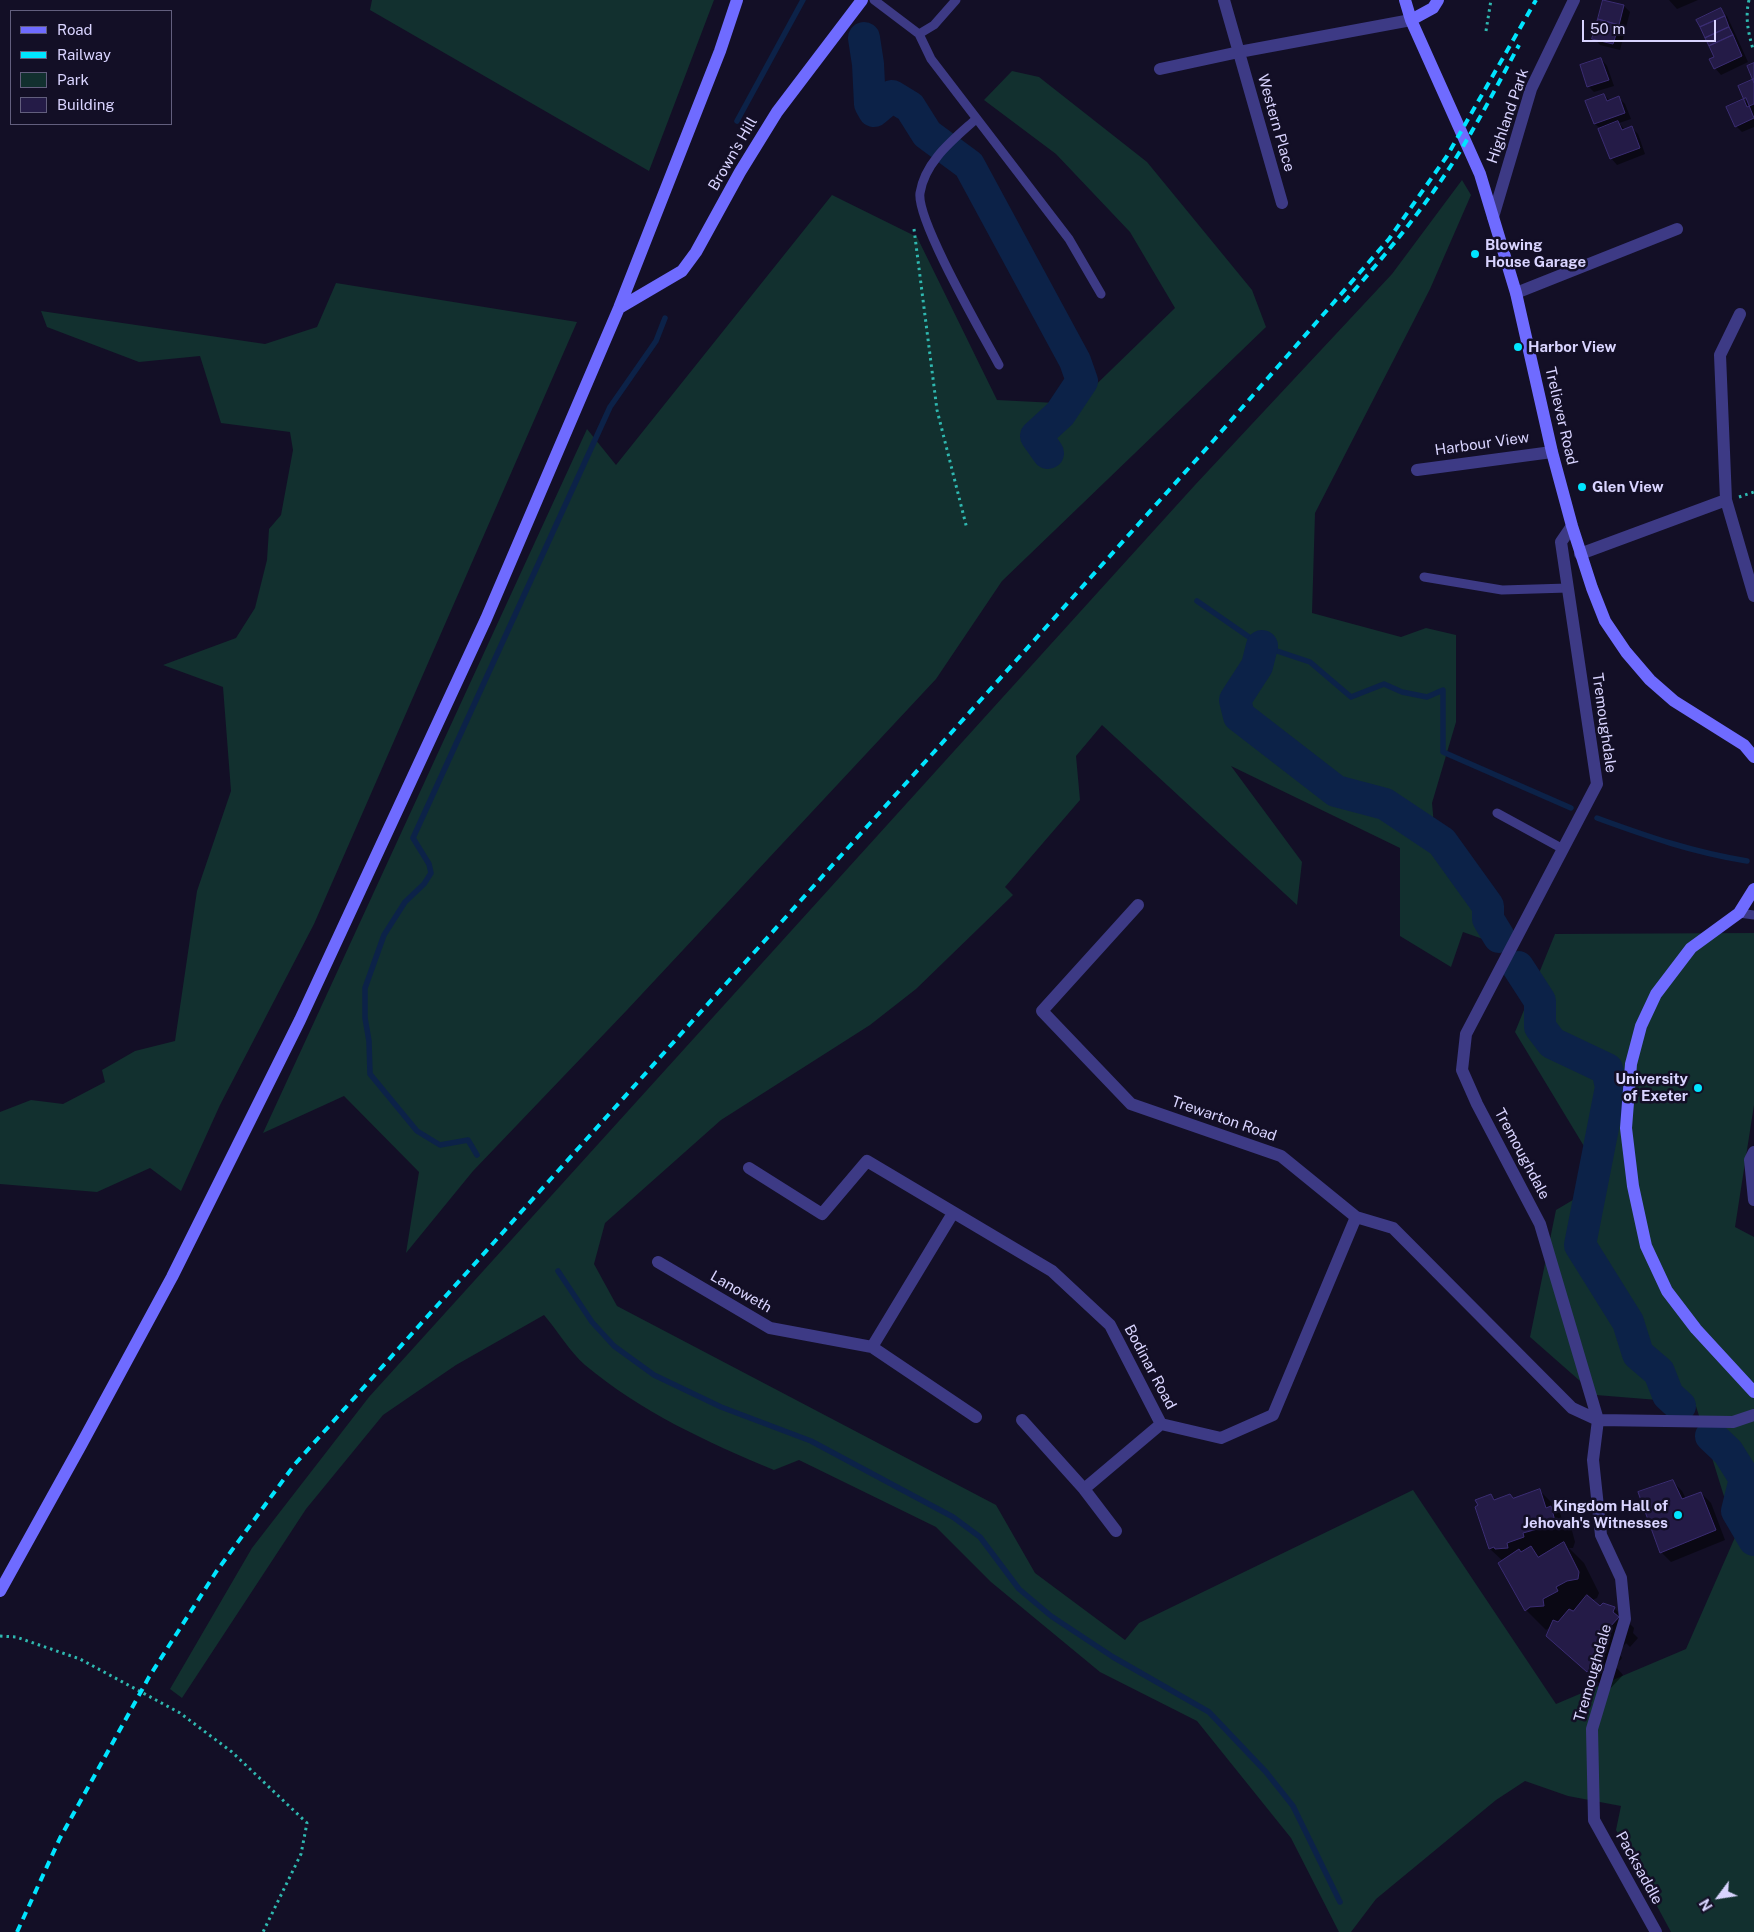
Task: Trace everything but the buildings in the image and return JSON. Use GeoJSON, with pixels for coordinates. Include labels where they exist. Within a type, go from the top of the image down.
{"type":"FeatureCollection","features":[{"type":"Feature","properties":{"kind":"street"},"geometry":{"type":"LineString","coordinates":[[0,1591],[172,1277],[300,1020],[486,619],[619,308],[720,51],[737,0]]}},
{"type":"Feature","properties":{"kind":"street","name":"Brown's Hill"},"geometry":{"type":"LineString","coordinates":[[619,308],[682,271],[696,252],[740,172],[778,112],[862,0]]}},
{"type":"Feature","properties":{"kind":"street","name":"Western Place"},"geometry":{"type":"LineString","coordinates":[[1224,0],[1282,203]]}},
{"type":"Feature","properties":{"kind":"street","name":"Treliever Road"},"geometry":{"type":"LineString","coordinates":[[1405,0],[1411,20],[1476,166],[1493,217],[1516,293],[1552,452],[1572,526],[1580,554],[1605,621],[1626,652],[1650,680],[1674,701],[1744,745],[1754,757]]}},
{"type":"Feature","properties":{"kind":"street"},"geometry":{"type":"LineString","coordinates":[[1160,69],[1239,52],[1411,20],[1433,8],[1438,0]]}},
{"type":"Feature","properties":{"kind":"street","name":"Highland Park"},"geometry":{"type":"LineString","coordinates":[[1493,217],[1531,89],[1574,0]]}},
{"type":"Feature","properties":{"kind":"street"},"geometry":{"type":"LineString","coordinates":[[1516,293],[1677,229]]}},
{"type":"Feature","properties":{"kind":"street"},"geometry":{"type":"LineString","coordinates":[[1740,314],[1720,355],[1726,500],[1754,596]]}},
{"type":"Feature","properties":{"kind":"street","name":"Harbour View"},"geometry":{"type":"LineString","coordinates":[[1417,470],[1552,452]]}},
{"type":"Feature","properties":{"kind":"street"},"geometry":{"type":"LineString","coordinates":[[1580,554],[1726,500]]}},
{"type":"Feature","properties":{"kind":"street","name":"Tremoughdale"},"geometry":{"type":"LineString","coordinates":[[1572,526],[1561,542],[1597,784],[1466,1034],[1462,1070],[1477,1104],[1540,1224],[1598,1420],[1593,1460],[1601,1535],[1621,1578],[1625,1619],[1592,1729],[1594,1820]]}},
{"type":"Feature","properties":{"kind":"street"},"geometry":{"type":"LineString","coordinates":[[1754,889],[1739,913],[1691,948],[1656,994],[1641,1026],[1631,1064],[1626,1128],[1633,1186],[1646,1246],[1667,1291],[1696,1329],[1754,1392]]}},
{"type":"Feature","properties":{"kind":"street","name":"Trewarton Road"},"geometry":{"type":"LineString","coordinates":[[1138,905],[1042,1011],[1131,1104],[1281,1156],[1356,1217],[1393,1228],[1572,1408],[1598,1420]]}},
{"type":"Feature","properties":{"kind":"street"},"geometry":{"type":"LineString","coordinates":[[1754,1152],[1750,1160],[1754,1200]]}},
{"type":"Feature","properties":{"kind":"street","name":"Bodinar Road"},"geometry":{"type":"LineString","coordinates":[[749,1168],[822,1214],[867,1161],[1052,1271],[1110,1325],[1162,1424],[1221,1438],[1273,1415],[1356,1217]]}},
{"type":"Feature","properties":{"kind":"street"},"geometry":{"type":"LineString","coordinates":[[872,1347],[953,1213]]}},
{"type":"Feature","properties":{"kind":"street","name":"Lanoweth"},"geometry":{"type":"LineString","coordinates":[[658,1262],[770,1328],[872,1347],[976,1417]]}},
{"type":"Feature","properties":{"kind":"street"},"geometry":{"type":"LineString","coordinates":[[1598,1420],[1733,1422],[1754,1415]]}},
{"type":"Feature","properties":{"kind":"street"},"geometry":{"type":"LineString","coordinates":[[1022,1420],[1084,1489],[1116,1531]]}},
{"type":"Feature","properties":{"kind":"street"},"geometry":{"type":"LineString","coordinates":[[1084,1489],[1162,1424]]}},
{"type":"Feature","properties":{"kind":"street","name":"Packsaddle"},"geometry":{"type":"LineString","coordinates":[[1594,1820],[1656,1932]]}},
{"type":"Feature","properties":{"kind":"lane"},"geometry":{"type":"LineString","coordinates":[[874,0],[919,34],[931,60],[1069,239],[1101,294]]}},
{"type":"Feature","properties":{"kind":"lane"},"geometry":{"type":"LineString","coordinates":[[919,34],[934,25],[956,0]]}},
{"type":"Feature","properties":{"kind":"lane"},"geometry":{"type":"LineString","coordinates":[[976,119],[941,152],[928,171],[920,194],[925,218],[935,242],[999,365]]}},
{"type":"Feature","properties":{"kind":"lane"},"geometry":{"type":"LineString","coordinates":[[1424,577],[1502,590],[1568,588]]}},
{"type":"Feature","properties":{"kind":"lane"},"geometry":{"type":"LineString","coordinates":[[1497,813],[1563,849]]}},
{"type":"Feature","properties":{"kind":"lane"},"geometry":{"type":"LineString","coordinates":[[1739,913],[1754,915]]}},
{"type":"Feature","properties":{"kind":"path"},"geometry":{"type":"LineString","coordinates":[[1486,31],[1491,0]]}},
{"type":"Feature","properties":{"kind":"path"},"geometry":{"type":"LineString","coordinates":[[1749,0],[1747,31],[1754,48]]}},
{"type":"Feature","properties":{"kind":"path"},"geometry":{"type":"LineString","coordinates":[[913,225],[937,410],[967,529]]}},
{"type":"Feature","properties":{"kind":"path"},"geometry":{"type":"LineString","coordinates":[[0,1636],[16,1637],[80,1659],[180,1712],[232,1752],[308,1824],[300,1854],[263,1932]]}},
{"type":"Feature","properties":{"kind":"green space"},"geometry":{"type":"Polygon","coordinates":[[[372,0],[714,0],[649,171],[370,10],[372,0]]]}},
{"type":"Feature","properties":{"kind":"green space"},"geometry":{"type":"Polygon","coordinates":[[[1012,71],[1039,77],[1147,162],[1252,290],[1266,327],[1002,581],[936,679],[627,1010],[473,1171],[406,1253],[419,1172],[344,1096],[263,1133],[587,429],[616,465],[832,195],[917,237],[997,400],[1076,404],[1175,308],[1130,232],[1056,154],[984,100],[1012,71]]]}},
{"type":"Feature","properties":{"kind":"green space"},"geometry":{"type":"Polygon","coordinates":[[[1462,180],[1471,195],[1430,289],[1315,513],[1312,613],[1401,637],[1426,628],[1456,635],[1456,722],[1432,803],[1434,825],[1503,926],[1497,944],[1463,932],[1451,967],[1400,936],[1400,848],[1231,766],[1302,862],[1297,905],[1102,725],[1076,756],[1080,800],[1005,887],[1013,895],[916,989],[870,1025],[721,1120],[605,1223],[594,1264],[617,1306],[996,1505],[1035,1573],[1125,1640],[1139,1623],[1413,1490],[1556,1704],[1686,1649],[1736,1535],[1695,1403],[1596,1395],[1530,1337],[1556,1210],[1605,1181],[1515,1032],[1555,934],[1754,933],[1754,1105],[1735,1227],[1754,1237],[1754,1932],[1671,1932],[1616,1830],[1621,1806],[1568,1796],[1525,1781],[1496,1800],[1376,1899],[1351,1932],[1339,1932],[1291,1838],[1197,1721],[1100,1672],[991,1582],[936,1527],[799,1460],[774,1470],[675,1425],[606,1382],[585,1365],[574,1354],[544,1315],[456,1365],[383,1415],[306,1509],[182,1698],[170,1689],[252,1548],[369,1397],[1195,485],[1392,274],[1462,180]]]}},
{"type":"Feature","properties":{"kind":"green space"},"geometry":{"type":"Polygon","coordinates":[[[336,283],[577,322],[314,924],[220,1105],[181,1191],[150,1168],[97,1192],[0,1184],[0,1112],[31,1100],[63,1104],[105,1082],[102,1070],[135,1051],[175,1041],[197,891],[231,791],[223,687],[163,665],[236,638],[255,608],[267,560],[269,529],[281,515],[293,450],[290,432],[221,423],[200,356],[139,362],[47,327],[41,311],[265,344],[317,327],[336,283]]]}},
{"type":"Feature","properties":{"kind":"waterway"},"geometry":{"type":"LineString","coordinates":[[737,121],[803,0]]}},
{"type":"Feature","properties":{"kind":"waterway"},"geometry":{"type":"LineString","coordinates":[[864,38],[868,64],[870,104],[874,111],[892,96],[910,107],[927,134],[969,165],[1075,361],[1082,381],[1060,414],[1036,436],[1048,453]]}},
{"type":"Feature","properties":{"kind":"waterway"},"geometry":{"type":"LineString","coordinates":[[477,1155],[468,1140],[440,1145],[417,1131],[370,1074],[369,1041],[365,1018],[365,988],[384,935],[405,902],[424,884],[431,873],[429,864],[413,838],[610,407],[656,341],[665,318]]}},
{"type":"Feature","properties":{"kind":"waterway"},"geometry":{"type":"LineString","coordinates":[[1197,601],[1262,646],[1310,662],[1351,697],[1384,684],[1402,692],[1427,697],[1443,690],[1443,752],[1571,808]]}},
{"type":"Feature","properties":{"kind":"waterway"},"geometry":{"type":"LineString","coordinates":[[1262,646],[1257,666],[1235,700],[1239,716],[1336,791],[1385,804],[1442,842],[1488,906],[1488,919],[1499,937]]}},
{"type":"Feature","properties":{"kind":"waterway"},"geometry":{"type":"LineString","coordinates":[[1597,818],[1671,843],[1747,861]]}},
{"type":"Feature","properties":{"kind":"waterway"},"geometry":{"type":"LineString","coordinates":[[1518,967],[1540,1001],[1540,1027],[1552,1043],[1607,1069],[1611,1087],[1580,1245],[1628,1322],[1638,1354],[1659,1372],[1668,1395],[1680,1406]]}},
{"type":"Feature","properties":{"kind":"waterway"},"geometry":{"type":"LineString","coordinates":[[558,1271],[592,1322],[614,1346],[654,1375],[721,1407],[811,1441],[953,1517],[980,1537],[1019,1589],[1051,1616],[1113,1657],[1209,1712],[1266,1772],[1293,1806],[1340,1902]]}},
{"type":"Feature","properties":{"kind":"waterway"},"geometry":{"type":"LineString","coordinates":[[1711,1436],[1728,1452],[1745,1479],[1737,1511],[1754,1540]]}},
{"type":"Feature","properties":{"kind":"railway"},"geometry":{"type":"LineString","coordinates":[[17,1932],[60,1838],[149,1677],[216,1572],[295,1464],[1214,440],[1389,239],[1447,156],[1536,0]]}},
{"type":"Feature","properties":{"kind":"railway"},"geometry":{"type":"LineString","coordinates":[[1344,302],[1402,234],[1442,180],[1488,103],[1519,45]]}},
{"type":"Feature","properties":{"kind":"place","name":"Blowing House Garage"},"geometry":{"type":"Point","coordinates":[1475,254]}},
{"type":"Feature","properties":{"kind":"place","name":"Harbor View"},"geometry":{"type":"Point","coordinates":[1518,347]}},
{"type":"Feature","properties":{"kind":"place","name":"Glen View"},"geometry":{"type":"Point","coordinates":[1582,487]}},
{"type":"Feature","properties":{"kind":"place","name":"University of Exeter"},"geometry":{"type":"Point","coordinates":[1698,1088]}},
{"type":"Feature","properties":{"kind":"place","name":"Kingdom Hall of Jehovah's Witnesses"},"geometry":{"type":"Point","coordinates":[1678,1515]}}]}
